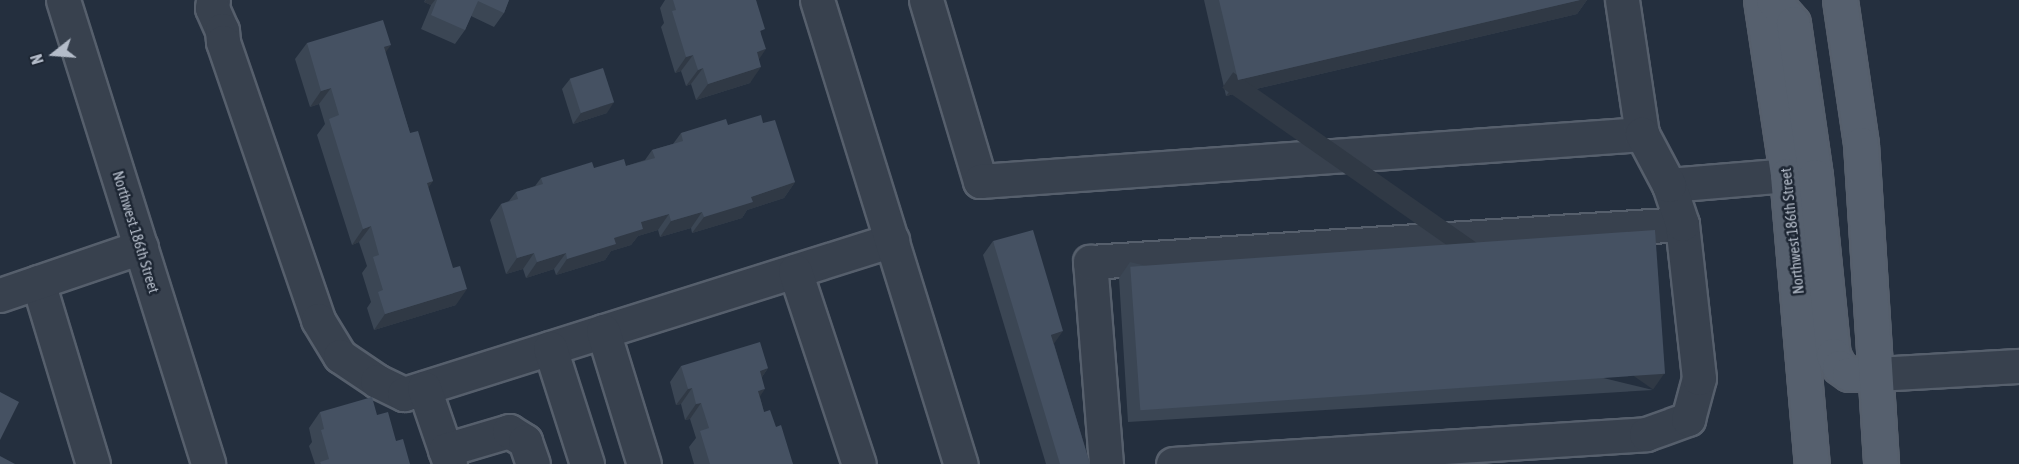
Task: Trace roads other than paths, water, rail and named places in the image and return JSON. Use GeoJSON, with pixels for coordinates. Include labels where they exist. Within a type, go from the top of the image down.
{"type":"FeatureCollection","features":[{"type":"Feature","properties":{"kind":"main road","name":"Northwest 186th Street"},"geometry":{"type":"LineString","coordinates":[[1761,0],[1787,175],[1812,464]]}},
{"type":"Feature","properties":{"kind":"main road"},"geometry":{"type":"LineString","coordinates":[[1773,0],[1793,23],[1815,176],[1833,355],[1839,367],[1849,374],[1875,374]]}},
{"type":"Feature","properties":{"kind":"main road"},"geometry":{"type":"LineString","coordinates":[[1840,0],[1861,144],[1881,464]]}},
{"type":"Feature","properties":{"kind":"street","name":"Northwest 186th Street"},"geometry":{"type":"LineString","coordinates":[[63,0],[208,464]]}},
{"type":"Feature","properties":{"kind":"street"},"geometry":{"type":"LineString","coordinates":[[237,0],[218,15],[223,42],[318,320],[340,356],[377,381],[404,394],[892,240]]}},
{"type":"Feature","properties":{"kind":"street"},"geometry":{"type":"LineString","coordinates":[[817,0],[961,464]]}},
{"type":"Feature","properties":{"kind":"street"},"geometry":{"type":"LineString","coordinates":[[926,0],[980,181],[1642,134]]}},
{"type":"Feature","properties":{"kind":"street"},"geometry":{"type":"LineString","coordinates":[[1173,464],[1646,434],[1688,419],[1699,378],[1682,224],[1669,185],[1642,134],[1622,0]]}},
{"type":"Feature","properties":{"kind":"street"},"geometry":{"type":"LineString","coordinates":[[1669,185],[1787,175]]}},
{"type":"Feature","properties":{"kind":"street"},"geometry":{"type":"LineString","coordinates":[[1106,464],[1090,262],[1682,224]]}},
{"type":"Feature","properties":{"kind":"street"},"geometry":{"type":"LineString","coordinates":[[0,295],[141,247]]}},
{"type":"Feature","properties":{"kind":"street"},"geometry":{"type":"LineString","coordinates":[[795,271],[859,464]]}},
{"type":"Feature","properties":{"kind":"street"},"geometry":{"type":"LineString","coordinates":[[38,282],[93,464]]}},
{"type":"Feature","properties":{"kind":"street"},"geometry":{"type":"LineString","coordinates":[[603,331],[644,464]]}},
{"type":"Feature","properties":{"kind":"street"},"geometry":{"type":"LineString","coordinates":[[550,348],[587,464]]}},
{"type":"Feature","properties":{"kind":"street"},"geometry":{"type":"LineString","coordinates":[[1875,374],[2019,366]]}},
{"type":"Feature","properties":{"kind":"street"},"geometry":{"type":"LineString","coordinates":[[424,388],[447,457],[509,431],[525,441],[533,464]]}}]}
